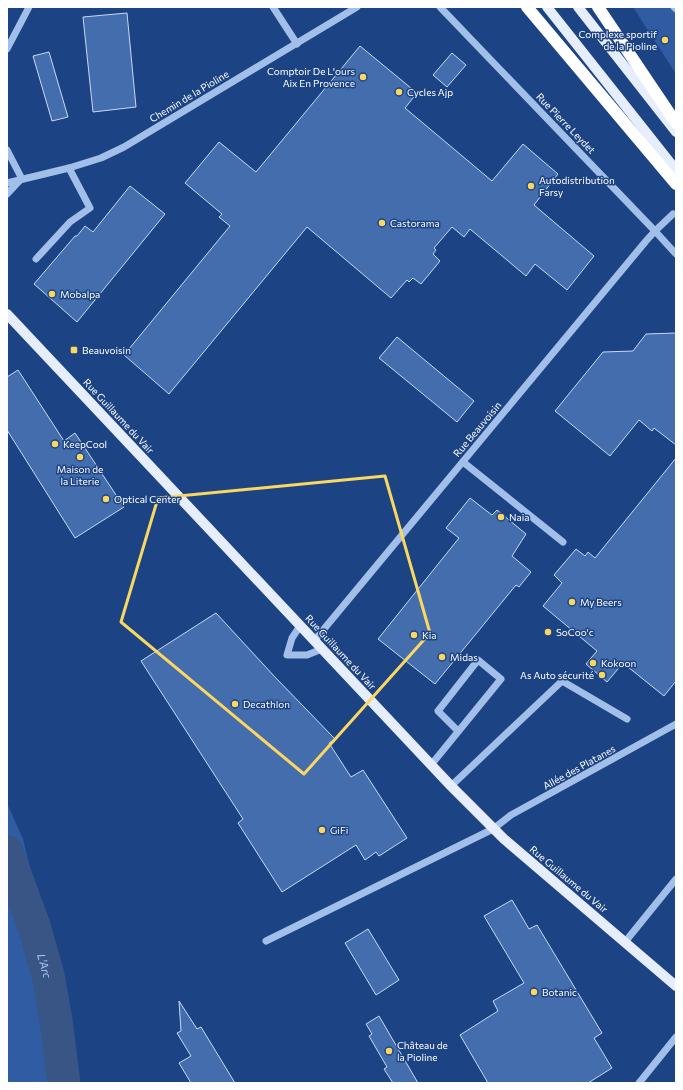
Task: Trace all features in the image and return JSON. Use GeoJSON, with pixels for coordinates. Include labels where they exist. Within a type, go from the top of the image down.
{"type":"FeatureCollection","features":[{"type":"Feature","properties":{"kind":"highway"},"geometry":{"type":"LineString","coordinates":[[527,7],[676,184]]}},
{"type":"Feature","properties":{"kind":"highway"},"geometry":{"type":"LineString","coordinates":[[598,7],[676,123]]}},
{"type":"Feature","properties":{"kind":"main road"},"geometry":{"type":"LineString","coordinates":[[547,7],[676,170]]}},
{"type":"Feature","properties":{"kind":"main road"},"geometry":{"type":"LineString","coordinates":[[578,7],[676,132]]}},
{"type":"Feature","properties":{"kind":"main road","name":"Rue Guillaume du Vair"},"geometry":{"type":"LineString","coordinates":[[7,314],[493,829],[676,986]]}},
{"type":"Feature","properties":{"kind":"street"},"geometry":{"type":"LineString","coordinates":[[7,49],[29,7]]}},
{"type":"Feature","properties":{"kind":"street"},"geometry":{"type":"LineString","coordinates":[[273,7],[297,44]]}},
{"type":"Feature","properties":{"kind":"street","name":"Chemin de la Pioline"},"geometry":{"type":"LineString","coordinates":[[7,183],[69,168],[100,158],[124,147],[357,7]]}},
{"type":"Feature","properties":{"kind":"street","name":"Rue Pierre Leydet"},"geometry":{"type":"LineString","coordinates":[[440,7],[676,254]]}},
{"type":"Feature","properties":{"kind":"street"},"geometry":{"type":"LineString","coordinates":[[7,150],[22,179],[7,194]]}},
{"type":"Feature","properties":{"kind":"street"},"geometry":{"type":"LineString","coordinates":[[36,259],[70,222],[90,208],[69,168]]}},
{"type":"Feature","properties":{"kind":"street","name":"Rue Beauvoisin"},"geometry":{"type":"LineString","coordinates":[[318,645],[463,462],[655,231],[674,214]]}},
{"type":"Feature","properties":{"kind":"street"},"geometry":{"type":"LineString","coordinates":[[463,462],[563,542]]}},
{"type":"Feature","properties":{"kind":"street"},"geometry":{"type":"LineString","coordinates":[[300,626],[292,638],[287,655],[308,655],[318,645]]}},
{"type":"Feature","properties":{"kind":"street"},"geometry":{"type":"LineString","coordinates":[[431,765],[501,679],[478,660],[438,711],[458,731]]}},
{"type":"Feature","properties":{"kind":"street"},"geometry":{"type":"LineString","coordinates":[[451,786],[562,681],[626,719]]}},
{"type":"Feature","properties":{"kind":"street","name":"Allée des Platanes"},"geometry":{"type":"LineString","coordinates":[[266,941],[493,829],[512,815],[676,724]]}},
{"type":"Feature","properties":{"kind":"street"},"geometry":{"type":"LineString","coordinates":[[625,942],[676,879]]}},
{"type":"Feature","properties":{"kind":"street"},"geometry":{"type":"LineString","coordinates":[[640,1083],[676,1037]]}},
{"type":"Feature","properties":{"kind":"highlighted area"},"geometry":{"type":"Polygon","coordinates":[[[385,476],[430,633],[304,774],[121,622],[158,498],[385,476]]]}},
{"type":"Feature","properties":{"kind":"shaded area","name":"Complexe sportif de la Pioline"},"geometry":{"type":"Polygon","coordinates":[[[633,7],[676,7],[676,74],[633,7]]]}},
{"type":"Feature","properties":{"kind":"shaded area"},"geometry":{"type":"Polygon","coordinates":[[[7,803],[23,839],[60,990],[80,1083],[7,1083],[7,803]]]}},
{"type":"Feature","properties":{"kind":"building"},"geometry":{"type":"Polygon","coordinates":[[[127,13],[136,107],[93,112],[83,17],[127,13]]]}},
{"type":"Feature","properties":{"kind":"building"},"geometry":{"type":"Polygon","coordinates":[[[360,46],[417,93],[405,108],[492,181],[523,144],[558,174],[534,205],[594,256],[567,290],[535,264],[526,276],[470,229],[464,237],[452,227],[434,248],[436,250],[433,254],[440,261],[421,284],[413,278],[409,282],[407,280],[391,298],[307,227],[169,394],[124,355],[230,226],[219,217],[222,214],[185,183],[219,142],[256,172],[360,46]]]}},
{"type":"Feature","properties":{"kind":"building"},"geometry":{"type":"Polygon","coordinates":[[[49,52],[68,117],[52,121],[33,56],[49,52]]]}},
{"type":"Feature","properties":{"kind":"building"},"geometry":{"type":"Polygon","coordinates":[[[452,53],[466,65],[447,87],[433,75],[452,53]]]}},
{"type":"Feature","properties":{"kind":"building"},"geometry":{"type":"Polygon","coordinates":[[[130,186],[165,214],[77,322],[34,284],[85,226],[93,232],[130,186]]]}},
{"type":"Feature","properties":{"kind":"building"},"geometry":{"type":"Polygon","coordinates":[[[676,333],[676,445],[654,428],[652,431],[639,420],[610,456],[555,411],[603,352],[633,351],[646,334],[676,333]]]}},
{"type":"Feature","properties":{"kind":"building"},"geometry":{"type":"Polygon","coordinates":[[[397,337],[474,401],[457,422],[379,358],[397,337]]]}},
{"type":"Feature","properties":{"kind":"building"},"geometry":{"type":"Polygon","coordinates":[[[18,370],[64,441],[75,433],[124,507],[75,538],[7,430],[7,377],[18,370]]]}},
{"type":"Feature","properties":{"kind":"building"},"geometry":{"type":"Polygon","coordinates":[[[676,458],[676,681],[664,696],[623,663],[607,682],[586,664],[597,651],[543,606],[562,583],[554,575],[576,549],[585,556],[588,552],[595,558],[676,458]]]}},
{"type":"Feature","properties":{"kind":"building"},"geometry":{"type":"Polygon","coordinates":[[[470,498],[492,515],[497,510],[526,534],[512,556],[531,572],[519,587],[516,585],[435,684],[378,639],[459,538],[446,528],[470,498]]]}},
{"type":"Feature","properties":{"kind":"building"},"geometry":{"type":"Polygon","coordinates":[[[216,613],[335,739],[329,743],[351,777],[363,770],[407,838],[379,856],[376,852],[365,860],[356,845],[282,892],[238,823],[243,819],[141,661],[216,613]]]}},
{"type":"Feature","properties":{"kind":"building","name":"Botanic"},"geometry":{"type":"Polygon","coordinates":[[[512,900],[529,929],[537,925],[602,1033],[594,1038],[612,1068],[588,1083],[488,1083],[460,1035],[498,1011],[493,1001],[524,983],[484,916],[512,900]]]}},
{"type":"Feature","properties":{"kind":"building"},"geometry":{"type":"Polygon","coordinates":[[[368,929],[399,980],[376,995],[345,943],[368,929]]]}},
{"type":"Feature","properties":{"kind":"building"},"geometry":{"type":"Polygon","coordinates":[[[179,1001],[197,1029],[201,1027],[235,1083],[191,1083],[179,1063],[191,1056],[177,1033],[181,1031],[179,1001]]]}},
{"type":"Feature","properties":{"kind":"building","name":"Château de la Pioline"},"geometry":{"type":"Polygon","coordinates":[[[379,1016],[418,1083],[393,1083],[384,1069],[387,1067],[369,1036],[372,1034],[366,1024],[379,1016]]]}},
{"type":"Feature","properties":{"kind":"waterway","name":"L'Arc"},"geometry":{"type":"LineString","coordinates":[[7,852],[34,926],[48,975],[56,1020],[64,1083]]}},
{"type":"Feature","properties":{"kind":"place","name":"Complexe sportif de la Pioline"},"geometry":{"type":"Point","coordinates":[665,40]}},
{"type":"Feature","properties":{"kind":"place","name":"Comptoir De L'ours Aix En Provence"},"geometry":{"type":"Point","coordinates":[363,77]}},
{"type":"Feature","properties":{"kind":"place","name":"Cycles Ajp"},"geometry":{"type":"Point","coordinates":[399,92]}},
{"type":"Feature","properties":{"kind":"place","name":"Autodistribution Farsy"},"geometry":{"type":"Point","coordinates":[531,186]}},
{"type":"Feature","properties":{"kind":"place","name":"Castorama"},"geometry":{"type":"Point","coordinates":[382,223]}},
{"type":"Feature","properties":{"kind":"place","name":"Mobalpa"},"geometry":{"type":"Point","coordinates":[52,294]}},
{"type":"Feature","properties":{"kind":"place","name":"Beauvoisin"},"geometry":{"type":"Point","coordinates":[74,350]}},
{"type":"Feature","properties":{"kind":"place","name":"KeepCool"},"geometry":{"type":"Point","coordinates":[55,444]}},
{"type":"Feature","properties":{"kind":"place","name":"Maison de la Literie"},"geometry":{"type":"Point","coordinates":[80,457]}},
{"type":"Feature","properties":{"kind":"place","name":"Optical Center"},"geometry":{"type":"Point","coordinates":[106,499]}},
{"type":"Feature","properties":{"kind":"place","name":"Naia"},"geometry":{"type":"Point","coordinates":[501,517]}},
{"type":"Feature","properties":{"kind":"place","name":"My Beers"},"geometry":{"type":"Point","coordinates":[572,602]}},
{"type":"Feature","properties":{"kind":"place","name":"SoCoo'c"},"geometry":{"type":"Point","coordinates":[548,632]}},
{"type":"Feature","properties":{"kind":"place","name":"Kia"},"geometry":{"type":"Point","coordinates":[414,635]}},
{"type":"Feature","properties":{"kind":"place","name":"Midas"},"geometry":{"type":"Point","coordinates":[442,657]}},
{"type":"Feature","properties":{"kind":"place","name":"Kokoon"},"geometry":{"type":"Point","coordinates":[593,663]}},
{"type":"Feature","properties":{"kind":"place","name":"As Auto sécurité"},"geometry":{"type":"Point","coordinates":[602,675]}},
{"type":"Feature","properties":{"kind":"place","name":"Decathlon"},"geometry":{"type":"Point","coordinates":[235,704]}},
{"type":"Feature","properties":{"kind":"place","name":"GiFi"},"geometry":{"type":"Point","coordinates":[322,830]}},
{"type":"Feature","properties":{"kind":"place","name":"Botanic"},"geometry":{"type":"Point","coordinates":[534,992]}},
{"type":"Feature","properties":{"kind":"place","name":"Château de la Pioline"},"geometry":{"type":"Point","coordinates":[389,1051]}}]}
